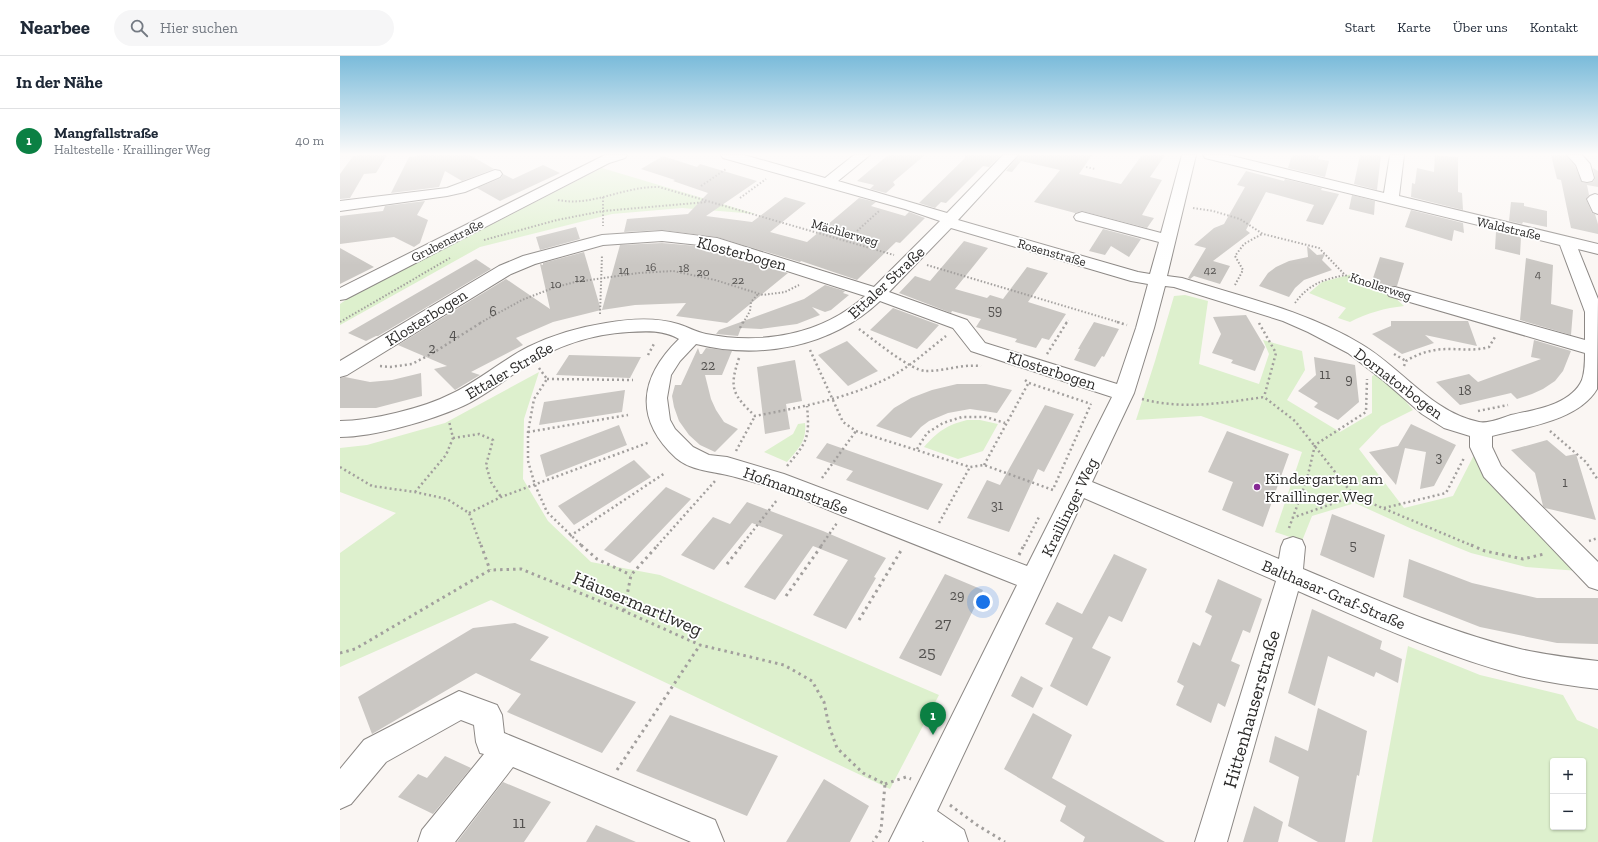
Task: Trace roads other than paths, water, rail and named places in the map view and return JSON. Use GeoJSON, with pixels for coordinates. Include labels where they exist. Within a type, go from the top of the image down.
{"type":"FeatureCollection","features":[{"type":"Feature","properties":{"kind":"street"},"geometry":{"type":"LineString","coordinates":[[340,206],[448,192]]}},
{"type":"Feature","properties":{"kind":"street","name":"Grubenstraße"},"geometry":{"type":"LineString","coordinates":[[340,295],[542,192]]}},
{"type":"Feature","properties":{"kind":"street","name":"Rosenstraße"},"geometry":{"type":"LineString","coordinates":[[860,192],[949,221],[1137,277],[1157,279]]}},
{"type":"Feature","properties":{"kind":"street","name":"Ettaler Straße"},"geometry":{"type":"LineString","coordinates":[[340,429],[397,421],[446,405],[489,383],[529,355],[560,341],[601,329],[649,326],[670,328],[692,337],[737,344],[764,344],[805,337],[845,320],[862,308],[949,221],[974,192]]}},
{"type":"Feature","properties":{"kind":"street","name":"Kraillinger Weg"},"geometry":{"type":"LineString","coordinates":[[901,830],[1033,580],[1124,393],[1145,329],[1179,192]]}},
{"type":"Feature","properties":{"kind":"street","name":"Waldstraße"},"geometry":{"type":"LineString","coordinates":[[1358,192],[1598,249]]}},
{"type":"Feature","properties":{"kind":"street"},"geometry":{"type":"LineString","coordinates":[[1391,200],[1392,192]]}},
{"type":"Feature","properties":{"kind":"street"},"geometry":{"type":"LineString","coordinates":[[1082,217],[1167,239]]}},
{"type":"Feature","properties":{"kind":"street","name":"Klosterbogen"},"geometry":{"type":"LineString","coordinates":[[340,370],[505,270],[529,260],[602,240],[662,236],[711,241],[877,294],[960,324],[978,347],[1124,393]]}},
{"type":"Feature","properties":{"kind":"street"},"geometry":{"type":"LineString","coordinates":[[1567,242],[1594,312],[1596,349],[1595,367],[1592,380],[1574,402],[1551,413],[1481,439],[1492,471],[1598,579]]}},
{"type":"Feature","properties":{"kind":"street","name":"Dornatorbogen"},"geometry":{"type":"LineString","coordinates":[[1157,279],[1176,282],[1229,298],[1289,317],[1315,328],[1354,349],[1379,367],[1429,409],[1481,439]]}},
{"type":"Feature","properties":{"kind":"street","name":"Knollerweg"},"geometry":{"type":"LineString","coordinates":[[1395,292],[1596,349]]}},
{"type":"Feature","properties":{"kind":"street","name":"Hofmannstraße"},"geometry":{"type":"LineString","coordinates":[[692,337],[673,356],[661,375],[657,398],[659,420],[667,435],[685,453],[705,463],[727,466],[776,480],[1033,580]]}},
{"type":"Feature","properties":{"kind":"street","name":"Balthasar-Graf-Straße"},"geometry":{"type":"LineString","coordinates":[[1079,486],[1381,615],[1466,647],[1517,662],[1576,673],[1598,675]]}},
{"type":"Feature","properties":{"kind":"street","name":"Hittenhauserstraße"},"geometry":{"type":"LineString","coordinates":[[1211,842],[1290,575],[1290,540]]}},
{"type":"Feature","properties":{"kind":"street"},"geometry":{"type":"LineString","coordinates":[[340,793],[375,751],[459,705],[487,715],[491,742],[704,831],[708,842]]}},
{"type":"Feature","properties":{"kind":"street"},"geometry":{"type":"LineString","coordinates":[[434,842],[508,749]]}},
{"type":"Feature","properties":{"kind":"street"},"geometry":{"type":"LineString","coordinates":[[901,830],[952,842]]}},
{"type":"Feature","properties":{"kind":"place","name":"Kindergarten am Kraillinger Weg"},"geometry":{"type":"Point","coordinates":[1257,487]}},
{"type":"Feature","properties":{"kind":"place","name":"Mangfallstraße"},"geometry":{"type":"Point","coordinates":[933,735]}}]}
